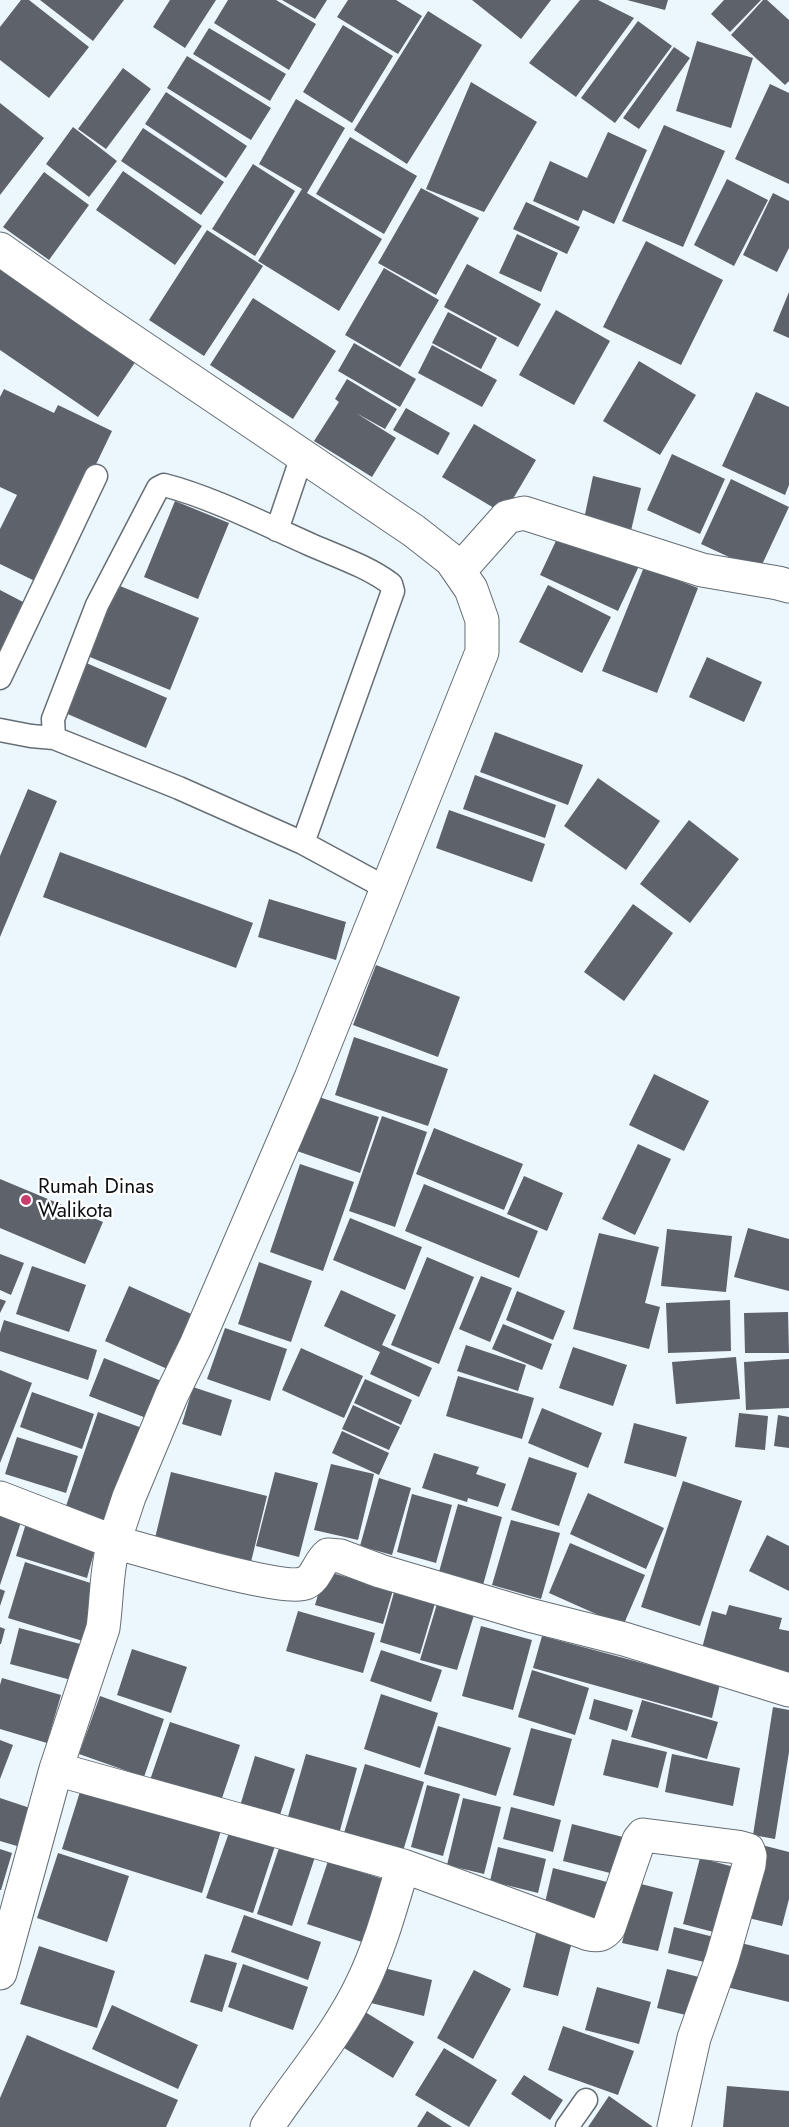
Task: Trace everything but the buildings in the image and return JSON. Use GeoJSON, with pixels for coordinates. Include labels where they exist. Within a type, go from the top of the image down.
{"type":"FeatureCollection","features":[{"type":"Feature","properties":{"kind":"street"},"geometry":{"type":"LineString","coordinates":[[0,249],[414,531],[451,560],[471,589],[482,620],[482,652],[311,1078],[129,1497],[108,1562],[103,1628],[56,1769],[0,1973]]}},
{"type":"Feature","properties":{"kind":"street"},"geometry":{"type":"LineString","coordinates":[[459,571],[507,517],[524,513],[702,570],[789,586]]}},
{"type":"Feature","properties":{"kind":"street"},"geometry":{"type":"LineString","coordinates":[[0,1498],[114,1542],[266,1581],[304,1584],[313,1576],[328,1555],[340,1556],[530,1615],[624,1639],[789,1689]]}},
{"type":"Feature","properties":{"kind":"street"},"geometry":{"type":"LineString","coordinates":[[56,1769],[403,1866],[589,1934],[605,1933],[609,1927],[639,1840],[643,1835],[748,1850],[750,1856],[748,1865],[722,1959],[694,2038],[674,2127]]}},
{"type":"Feature","properties":{"kind":"street"},"geometry":{"type":"LineString","coordinates":[[267,2127],[341,2020],[361,1986],[373,1959],[403,1866]]}},
{"type":"Feature","properties":{"kind":"lane"},"geometry":{"type":"LineString","coordinates":[[277,530],[302,456]]}},
{"type":"Feature","properties":{"kind":"lane"},"geometry":{"type":"LineString","coordinates":[[0,678],[96,476]]}},
{"type":"Feature","properties":{"kind":"lane"},"geometry":{"type":"LineString","coordinates":[[54,738],[53,718],[97,605],[158,488],[164,485],[193,495],[277,530],[374,573],[391,584],[393,591],[303,843]]}},
{"type":"Feature","properties":{"kind":"lane"},"geometry":{"type":"LineString","coordinates":[[0,730],[54,738],[179,788],[303,843],[386,888]]}},
{"type":"Feature","properties":{"kind":"lane"},"geometry":{"type":"LineString","coordinates":[[567,2127],[586,2100]]}},
{"type":"Feature","properties":{"kind":"place","name":"Rumah Dinas Walikota"},"geometry":{"type":"Point","coordinates":[26,1200]}}]}
